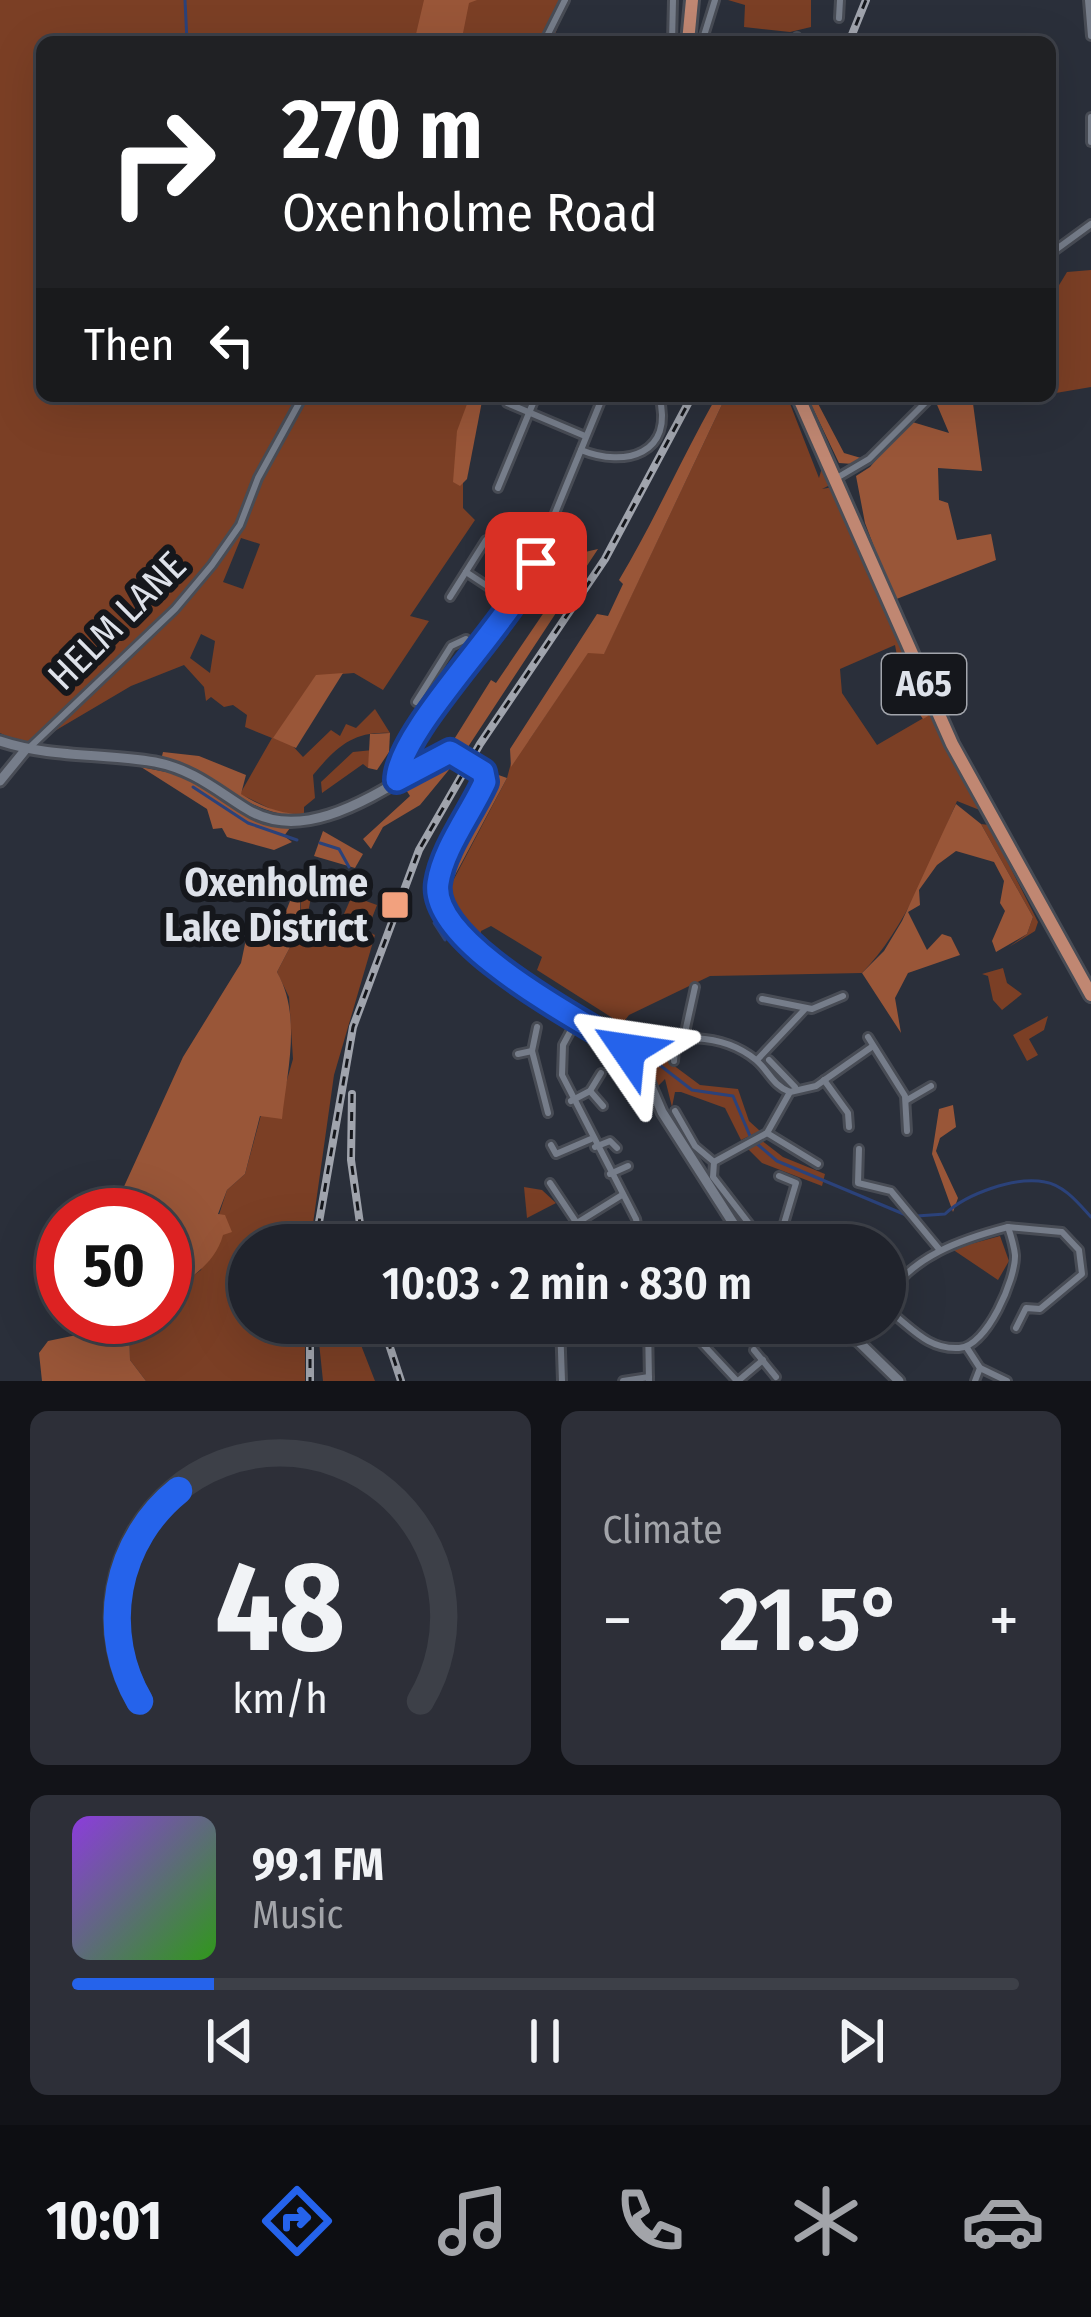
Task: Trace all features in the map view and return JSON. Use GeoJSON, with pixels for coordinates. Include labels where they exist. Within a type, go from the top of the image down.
{"type":"FeatureCollection","features":[{"type":"Feature","properties":{"kind":"main road"},"geometry":{"type":"LineString","coordinates":[[689,36],[692,4]]}},
{"type":"Feature","properties":{"kind":"main road","name":"A65"},"geometry":{"type":"LineString","coordinates":[[801,402],[952,744],[1091,995]]}},
{"type":"Feature","properties":{"kind":"main road"},"geometry":{"type":"LineString","coordinates":[[5,743],[177,768],[202,778],[251,812],[297,824],[315,820],[447,753],[485,774],[440,876],[441,902],[496,965],[637,1054],[662,1112],[734,1224]]}},
{"type":"Feature","properties":{"kind":"main road"},"geometry":{"type":"LineString","coordinates":[[0,782],[26,749]]}},
{"type":"Feature","properties":{"kind":"main road"},"geometry":{"type":"LineString","coordinates":[[862,1344],[899,1381]]}},
{"type":"Feature","properties":{"kind":"street"},"geometry":{"type":"LineString","coordinates":[[547,36],[566,0]]}},
{"type":"Feature","properties":{"kind":"street"},"geometry":{"type":"LineString","coordinates":[[704,36],[715,0]]}},
{"type":"Feature","properties":{"kind":"street"},"geometry":{"type":"LineString","coordinates":[[839,18],[840,0]]}},
{"type":"Feature","properties":{"kind":"street"},"geometry":{"type":"LineString","coordinates":[[1088,0],[1091,36]]}},
{"type":"Feature","properties":{"kind":"street"},"geometry":{"type":"LineString","coordinates":[[672,36],[673,3],[692,4]]}},
{"type":"Feature","properties":{"kind":"street"},"geometry":{"type":"LineString","coordinates":[[1091,118],[1091,142]]}},
{"type":"Feature","properties":{"kind":"street"},"geometry":{"type":"LineString","coordinates":[[1056,250],[1091,224]]}},
{"type":"Feature","properties":{"kind":"street","name":"HELM LANE"},"geometry":{"type":"LineString","coordinates":[[26,749],[161,623],[212,565],[240,524],[258,478],[300,402]]}},
{"type":"Feature","properties":{"kind":"street"},"geometry":{"type":"LineString","coordinates":[[507,402],[587,436]]}},
{"type":"Feature","properties":{"kind":"street"},"geometry":{"type":"LineString","coordinates":[[498,482],[533,402]]}},
{"type":"Feature","properties":{"kind":"street"},"geometry":{"type":"LineString","coordinates":[[397,780],[401,758],[513,604],[546,537],[601,402]]}},
{"type":"Feature","properties":{"kind":"street"},"geometry":{"type":"LineString","coordinates":[[581,450],[614,461],[644,451],[661,425],[659,402]]}},
{"type":"Feature","properties":{"kind":"street"},"geometry":{"type":"LineString","coordinates":[[835,479],[869,459],[926,402]]}},
{"type":"Feature","properties":{"kind":"street"},"geometry":{"type":"LineString","coordinates":[[499,526],[506,521],[546,537]]}},
{"type":"Feature","properties":{"kind":"street"},"geometry":{"type":"LineString","coordinates":[[450,597],[486,540]]}},
{"type":"Feature","properties":{"kind":"street"},"geometry":{"type":"LineString","coordinates":[[466,572],[513,604]]}},
{"type":"Feature","properties":{"kind":"street"},"geometry":{"type":"LineString","coordinates":[[416,702],[448,642],[466,639]]}},
{"type":"Feature","properties":{"kind":"street"},"geometry":{"type":"LineString","coordinates":[[434,675],[451,688]]}},
{"type":"Feature","properties":{"kind":"street"},"geometry":{"type":"LineString","coordinates":[[674,1061],[695,987]]}},
{"type":"Feature","properties":{"kind":"street"},"geometry":{"type":"LineString","coordinates":[[757,1060],[806,1009],[843,997]]}},
{"type":"Feature","properties":{"kind":"street"},"geometry":{"type":"LineString","coordinates":[[763,999],[806,1009]]}},
{"type":"Feature","properties":{"kind":"street"},"geometry":{"type":"LineString","coordinates":[[577,1019],[563,1045],[560,1066],[571,1101],[637,1224]]}},
{"type":"Feature","properties":{"kind":"street"},"geometry":{"type":"LineString","coordinates":[[537,1027],[532,1051],[540,1074],[539,1093],[548,1113]]}},
{"type":"Feature","properties":{"kind":"street"},"geometry":{"type":"LineString","coordinates":[[637,1054],[680,1037],[757,1060],[772,1081],[809,1089],[873,1046]]}},
{"type":"Feature","properties":{"kind":"street"},"geometry":{"type":"LineString","coordinates":[[868,1037],[907,1100],[907,1131]]}},
{"type":"Feature","properties":{"kind":"street"},"geometry":{"type":"LineString","coordinates":[[518,1054],[532,1051]]}},
{"type":"Feature","properties":{"kind":"street"},"geometry":{"type":"LineString","coordinates":[[769,1060],[782,1070],[793,1089]]}},
{"type":"Feature","properties":{"kind":"street"},"geometry":{"type":"LineString","coordinates":[[540,1074],[560,1066]]}},
{"type":"Feature","properties":{"kind":"street"},"geometry":{"type":"LineString","coordinates":[[772,1081],[782,1070]]}},
{"type":"Feature","properties":{"kind":"street"},"geometry":{"type":"LineString","coordinates":[[571,1101],[590,1091],[602,1073]]}},
{"type":"Feature","properties":{"kind":"street"},"geometry":{"type":"LineString","coordinates":[[824,1081],[853,1115],[850,1127]]}},
{"type":"Feature","properties":{"kind":"street"},"geometry":{"type":"LineString","coordinates":[[907,1100],[931,1086]]}},
{"type":"Feature","properties":{"kind":"street"},"geometry":{"type":"LineString","coordinates":[[714,1162],[766,1132],[793,1089]]}},
{"type":"Feature","properties":{"kind":"street"},"geometry":{"type":"LineString","coordinates":[[590,1091],[603,1106]]}},
{"type":"Feature","properties":{"kind":"street"},"geometry":{"type":"LineString","coordinates":[[675,1111],[698,1150],[714,1162]]}},
{"type":"Feature","properties":{"kind":"street"},"geometry":{"type":"LineString","coordinates":[[766,1132],[818,1164]]}},
{"type":"Feature","properties":{"kind":"street"},"geometry":{"type":"LineString","coordinates":[[551,1145],[556,1154],[593,1143],[612,1142],[616,1148]]}},
{"type":"Feature","properties":{"kind":"street"},"geometry":{"type":"LineString","coordinates":[[859,1149],[855,1176],[864,1186],[881,1185],[903,1202],[916,1226],[939,1249]]}},
{"type":"Feature","properties":{"kind":"street"},"geometry":{"type":"LineString","coordinates":[[714,1162],[713,1177],[764,1243],[780,1237],[796,1184],[779,1176]]}},
{"type":"Feature","properties":{"kind":"street"},"geometry":{"type":"LineString","coordinates":[[610,1174],[628,1166]]}},
{"type":"Feature","properties":{"kind":"street"},"geometry":{"type":"LineString","coordinates":[[550,1183],[575,1222],[622,1196]]}},
{"type":"Feature","properties":{"kind":"street"},"geometry":{"type":"LineString","coordinates":[[967,1348],[1000,1306],[1015,1262],[1008,1227]]}},
{"type":"Feature","properties":{"kind":"street"},"geometry":{"type":"LineString","coordinates":[[906,1276],[939,1249],[1008,1227],[1062,1232],[1078,1250],[1086,1274],[1040,1309],[1027,1303],[1016,1328]]}},
{"type":"Feature","properties":{"kind":"street"},"geometry":{"type":"LineString","coordinates":[[906,1323],[925,1341],[967,1348],[980,1368],[1007,1381]]}},
{"type":"Feature","properties":{"kind":"street"},"geometry":{"type":"LineString","coordinates":[[561,1344],[562,1381]]}},
{"type":"Feature","properties":{"kind":"street"},"geometry":{"type":"LineString","coordinates":[[623,1381],[650,1379],[649,1344]]}},
{"type":"Feature","properties":{"kind":"street"},"geometry":{"type":"LineString","coordinates":[[702,1344],[737,1381],[763,1360]]}},
{"type":"Feature","properties":{"kind":"street"},"geometry":{"type":"LineString","coordinates":[[754,1350],[776,1377]]}},
{"type":"Feature","properties":{"kind":"street"},"geometry":{"type":"LineString","coordinates":[[975,1381],[980,1368]]}},
{"type":"Feature","properties":{"kind":"shaded area"},"geometry":{"type":"Polygon","coordinates":[[[0,0],[568,0],[554,36],[36,36],[36,402],[476,402],[463,447],[463,508],[475,520],[410,616],[429,621],[383,690],[354,673],[317,676],[274,738],[289,742],[303,757],[331,730],[340,736],[346,724],[356,728],[375,709],[390,733],[356,738],[330,756],[313,775],[315,798],[304,807],[304,815],[277,812],[240,794],[272,738],[245,727],[247,715],[233,705],[224,707],[211,697],[206,701],[204,687],[184,665],[131,686],[53,732],[47,728],[27,746],[0,733],[0,0]],[[241,538],[223,582],[243,589],[260,544],[241,538]],[[201,634],[190,658],[210,673],[215,641],[201,634]]]}},
{"type":"Feature","properties":{"kind":"shaded area"},"geometry":{"type":"Polygon","coordinates":[[[424,0],[477,0],[469,3],[463,33],[416,34],[424,0]]]}},
{"type":"Feature","properties":{"kind":"shaded area"},"geometry":{"type":"Polygon","coordinates":[[[728,0],[811,0],[811,27],[790,32],[744,27],[745,5],[728,0]]]}},
{"type":"Feature","properties":{"kind":"shaded area"},"geometry":{"type":"Polygon","coordinates":[[[1091,270],[1091,387],[1056,393],[1056,290],[1067,272],[1091,270]]]}},
{"type":"Feature","properties":{"kind":"shaded area"},"geometry":{"type":"Polygon","coordinates":[[[468,402],[482,402],[467,479],[460,486],[453,482],[457,431],[468,402]]]}},
{"type":"Feature","properties":{"kind":"shaded area"},"geometry":{"type":"Polygon","coordinates":[[[714,402],[723,402],[604,654],[588,653],[511,767],[510,749],[597,614],[608,616],[623,584],[619,580],[714,402]]]}},
{"type":"Feature","properties":{"kind":"shaded area"},"geometry":{"type":"Polygon","coordinates":[[[723,402],[789,402],[819,478],[824,461],[832,484],[822,489],[833,487],[837,492],[907,657],[899,666],[895,645],[840,669],[842,693],[877,745],[927,716],[904,669],[913,669],[982,811],[957,801],[905,914],[862,973],[710,976],[629,1015],[622,1024],[537,970],[542,957],[491,926],[481,931],[480,946],[452,919],[444,898],[507,778],[514,752],[529,740],[588,652],[604,653],[723,402]]]}},
{"type":"Feature","properties":{"kind":"shaded area"},"geometry":{"type":"Polygon","coordinates":[[[810,402],[817,402],[844,453],[861,458],[853,464],[839,463],[810,402]]]}},
{"type":"Feature","properties":{"kind":"shaded area"},"geometry":{"type":"Polygon","coordinates":[[[936,402],[973,402],[982,471],[938,468],[939,500],[948,503],[957,540],[991,534],[996,560],[894,600],[865,523],[856,476],[870,467],[909,421],[949,433],[936,402]]]}},
{"type":"Feature","properties":{"kind":"shaded area"},"geometry":{"type":"Polygon","coordinates":[[[598,549],[464,753],[449,746],[415,766],[406,758],[415,745],[426,752],[453,741],[491,680],[496,683],[585,552],[598,549]]]}},
{"type":"Feature","properties":{"kind":"shaded area"},"geometry":{"type":"Polygon","coordinates":[[[904,669],[928,716],[923,719],[906,694],[890,696],[887,676],[904,669]]]}},
{"type":"Feature","properties":{"kind":"shaded area"},"geometry":{"type":"Polygon","coordinates":[[[343,673],[296,748],[273,738],[316,675],[343,673]]]}},
{"type":"Feature","properties":{"kind":"shaded area"},"geometry":{"type":"Polygon","coordinates":[[[390,733],[389,752],[377,770],[368,768],[370,734],[390,733]]]}},
{"type":"Feature","properties":{"kind":"shaded area"},"geometry":{"type":"Polygon","coordinates":[[[373,750],[368,768],[363,764],[322,793],[321,782],[353,752],[373,750]]]}},
{"type":"Feature","properties":{"kind":"shaded area"},"geometry":{"type":"Polygon","coordinates":[[[163,752],[199,756],[246,775],[241,794],[267,807],[314,815],[265,810],[201,775],[161,760],[163,752]]]}},
{"type":"Feature","properties":{"kind":"shaded area"},"geometry":{"type":"Polygon","coordinates":[[[449,757],[457,760],[420,805],[383,827],[371,849],[363,839],[410,796],[401,782],[449,757]]]}},
{"type":"Feature","properties":{"kind":"shaded area"},"geometry":{"type":"Polygon","coordinates":[[[141,767],[191,777],[249,817],[290,828],[284,836],[292,842],[274,850],[227,837],[222,828],[213,829],[207,809],[141,767]]]}},
{"type":"Feature","properties":{"kind":"shaded area"},"geometry":{"type":"Polygon","coordinates":[[[487,771],[507,778],[446,892],[446,872],[488,782],[487,771]]]}},
{"type":"Feature","properties":{"kind":"shaded area"},"geometry":{"type":"Polygon","coordinates":[[[956,804],[981,824],[1033,917],[1027,934],[996,952],[992,941],[1005,911],[1000,903],[1004,881],[994,862],[956,851],[937,865],[919,890],[920,905],[908,912],[927,950],[942,934],[951,937],[960,955],[908,973],[895,998],[901,1033],[862,973],[884,951],[902,921],[956,804]]]}},
{"type":"Feature","properties":{"kind":"shaded area"},"geometry":{"type":"Polygon","coordinates":[[[981,824],[989,825],[1038,922],[1035,931],[1009,947],[1027,934],[1033,917],[981,824]]]}},
{"type":"Feature","properties":{"kind":"shaded area"},"geometry":{"type":"Polygon","coordinates":[[[323,831],[363,854],[355,868],[314,856],[323,831]]]}},
{"type":"Feature","properties":{"kind":"shaded area"},"geometry":{"type":"Polygon","coordinates":[[[302,870],[299,930],[277,972],[291,1025],[282,1119],[260,1116],[245,1174],[227,1190],[218,1214],[225,1215],[228,1233],[192,1276],[192,1188],[123,1188],[183,1057],[241,963],[249,925],[278,932],[302,870]]]}},
{"type":"Feature","properties":{"kind":"shaded area"},"geometry":{"type":"Polygon","coordinates":[[[302,890],[312,893],[307,917],[321,923],[320,939],[331,943],[352,896],[377,905],[367,931],[375,935],[334,1075],[313,1224],[228,1224],[228,1344],[305,1344],[305,1381],[146,1381],[130,1360],[130,1344],[192,1344],[192,1276],[201,1270],[227,1190],[245,1174],[261,1115],[285,1087],[293,1059],[289,997],[277,972],[299,930],[302,890]]]}},
{"type":"Feature","properties":{"kind":"shaded area"},"geometry":{"type":"Polygon","coordinates":[[[1003,968],[1007,983],[1022,994],[1002,1010],[993,1000],[988,976],[982,974],[1003,968]]]}},
{"type":"Feature","properties":{"kind":"shaded area"},"geometry":{"type":"Polygon","coordinates":[[[1048,1016],[1044,1030],[1029,1039],[1038,1055],[1027,1061],[1013,1035],[1048,1016]]]}},
{"type":"Feature","properties":{"kind":"shaded area"},"geometry":{"type":"Polygon","coordinates":[[[673,1043],[665,1059],[700,1085],[738,1089],[749,1121],[760,1131],[741,1140],[725,1108],[681,1092],[675,1092],[672,1107],[665,1079],[658,1086],[648,1063],[653,1050],[673,1043]]]}},
{"type":"Feature","properties":{"kind":"shaded area"},"geometry":{"type":"Polygon","coordinates":[[[953,1105],[956,1127],[940,1138],[936,1151],[958,1198],[953,1212],[932,1154],[939,1109],[953,1105]]]}},
{"type":"Feature","properties":{"kind":"shaded area"},"geometry":{"type":"Polygon","coordinates":[[[761,1140],[783,1157],[825,1174],[822,1186],[762,1163],[746,1147],[761,1140]]]}},
{"type":"Feature","properties":{"kind":"shaded area"},"geometry":{"type":"Polygon","coordinates":[[[524,1187],[542,1190],[556,1203],[527,1218],[524,1187]]]}},
{"type":"Feature","properties":{"kind":"shaded area"},"geometry":{"type":"Polygon","coordinates":[[[1000,1236],[1009,1261],[998,1280],[952,1249],[1000,1236]]]}},
{"type":"Feature","properties":{"kind":"shaded area"},"geometry":{"type":"Polygon","coordinates":[[[46,1344],[130,1344],[130,1360],[146,1381],[42,1381],[39,1353],[46,1344]]]}},
{"type":"Feature","properties":{"kind":"shaded area"},"geometry":{"type":"Polygon","coordinates":[[[319,1344],[361,1344],[375,1381],[323,1381],[319,1344]]]}},
{"type":"Feature","properties":{"kind":"waterway"},"geometry":{"type":"LineString","coordinates":[[185,0],[187,36]]}},
{"type":"Feature","properties":{"kind":"waterway"},"geometry":{"type":"LineString","coordinates":[[193,787],[248,823],[297,840]]}},
{"type":"Feature","properties":{"kind":"waterway"},"geometry":{"type":"LineString","coordinates":[[320,843],[339,849],[349,867]]}},
{"type":"Feature","properties":{"kind":"waterway"},"geometry":{"type":"LineString","coordinates":[[434,923],[445,940]]}},
{"type":"Feature","properties":{"kind":"waterway"},"geometry":{"type":"LineString","coordinates":[[479,942],[503,964]]}},
{"type":"Feature","properties":{"kind":"waterway"},"geometry":{"type":"LineString","coordinates":[[615,1025],[634,1040]]}},
{"type":"Feature","properties":{"kind":"waterway"},"geometry":{"type":"LineString","coordinates":[[648,1056],[692,1090],[733,1096],[750,1136]]}},
{"type":"Feature","properties":{"kind":"waterway"},"geometry":{"type":"LineString","coordinates":[[756,1143],[777,1161],[906,1215]]}},
{"type":"Feature","properties":{"kind":"waterway"},"geometry":{"type":"LineString","coordinates":[[917,1216],[945,1214],[992,1188],[1033,1181],[1059,1187],[1091,1217]]}},
{"type":"Feature","properties":{"kind":"railway"},"geometry":{"type":"LineString","coordinates":[[851,36],[866,0]]}},
{"type":"Feature","properties":{"kind":"railway"},"geometry":{"type":"LineString","coordinates":[[319,1224],[353,1027],[419,850],[480,744],[605,559],[689,402]]}},
{"type":"Feature","properties":{"kind":"railway"},"geometry":{"type":"LineString","coordinates":[[352,1094],[351,1160],[360,1224]]}},
{"type":"Feature","properties":{"kind":"railway"},"geometry":{"type":"LineString","coordinates":[[310,1344],[310,1381]]}},
{"type":"Feature","properties":{"kind":"railway"},"geometry":{"type":"LineString","coordinates":[[389,1344],[401,1381]]}},
{"type":"Feature","properties":{"kind":"place","name":"Oxenholme Lake District"},"geometry":{"type":"Point","coordinates":[395,905]}},
{"type":"Feature","properties":{"kind":"route"},"geometry":{"type":"LineString","coordinates":[[536,563],[513,604],[406,750],[397,780],[450,752],[483,772],[485,782],[437,888],[448,916],[505,972],[628,1050]]}}]}
